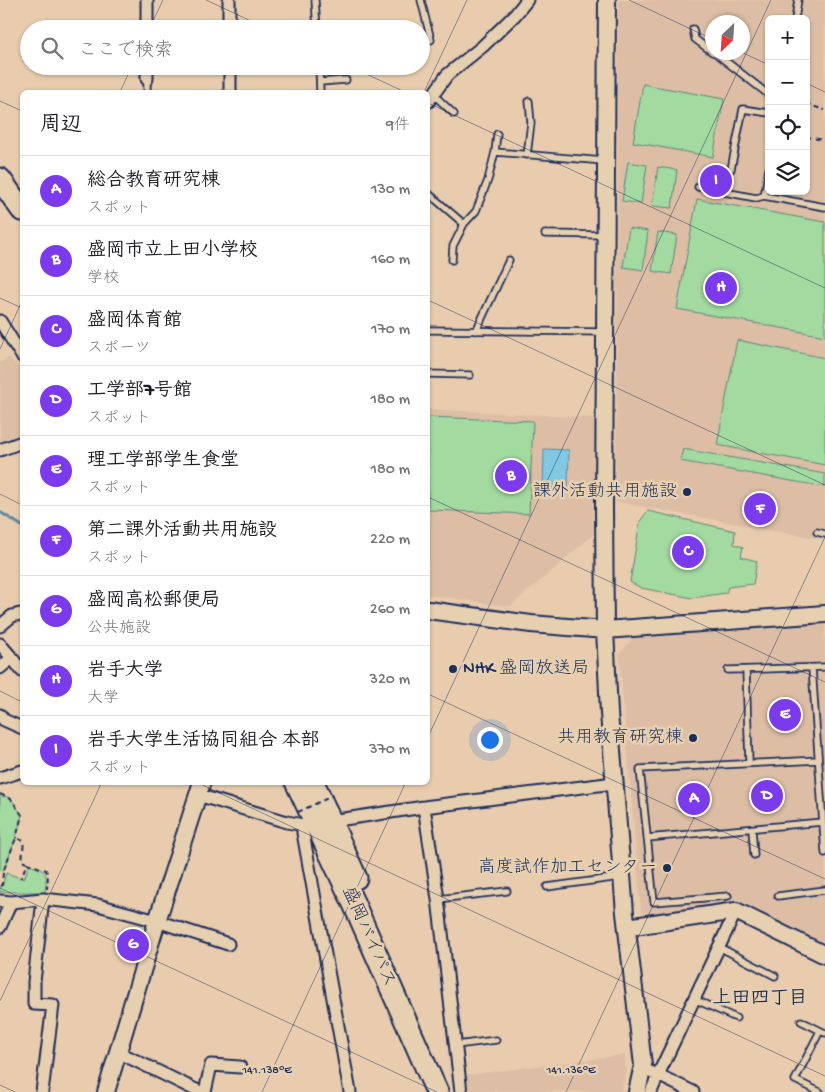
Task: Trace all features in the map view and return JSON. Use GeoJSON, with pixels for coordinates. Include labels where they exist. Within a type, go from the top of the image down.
{"type":"FeatureCollection","features":[{"type":"Feature","properties":{"kind":"highway"},"geometry":{"type":"LineString","coordinates":[[0,179],[20,207]]}},
{"type":"Feature","properties":{"kind":"highway"},"geometry":{"type":"LineString","coordinates":[[0,197],[20,225]]}},
{"type":"Feature","properties":{"kind":"highway","name":"盛岡バイパス"},"geometry":{"type":"LineString","coordinates":[[297,785],[311,819],[354,904],[437,1092]]}},
{"type":"Feature","properties":{"kind":"highway","name":"盛岡バイパス"},"geometry":{"type":"LineString","coordinates":[[313,785],[311,819],[452,1092]]}},
{"type":"Feature","properties":{"kind":"street"},"geometry":{"type":"LineString","coordinates":[[147,0],[147,20]]}},
{"type":"Feature","properties":{"kind":"street"},"geometry":{"type":"LineString","coordinates":[[229,0],[229,20]]}},
{"type":"Feature","properties":{"kind":"street"},"geometry":{"type":"LineString","coordinates":[[430,98],[447,75],[483,46],[515,15],[527,0]]}},
{"type":"Feature","properties":{"kind":"street"},"geometry":{"type":"LineString","coordinates":[[608,0],[604,509],[605,630],[622,877],[643,1065],[637,1092]]}},
{"type":"Feature","properties":{"kind":"street"},"geometry":{"type":"LineString","coordinates":[[230,75],[230,90]]}},
{"type":"Feature","properties":{"kind":"street"},"geometry":{"type":"LineString","coordinates":[[0,322],[20,353]]}},
{"type":"Feature","properties":{"kind":"street"},"geometry":{"type":"LineString","coordinates":[[0,450],[20,443]]}},
{"type":"Feature","properties":{"kind":"street"},"geometry":{"type":"LineString","coordinates":[[430,610],[531,624],[605,630],[825,614]]}},
{"type":"Feature","properties":{"kind":"street"},"geometry":{"type":"LineString","coordinates":[[0,626],[12,616],[20,614]]}},
{"type":"Feature","properties":{"kind":"street"},"geometry":{"type":"LineString","coordinates":[[0,644],[20,668]]}},
{"type":"Feature","properties":{"kind":"street"},"geometry":{"type":"LineString","coordinates":[[0,668],[12,658]]}},
{"type":"Feature","properties":{"kind":"street"},"geometry":{"type":"LineString","coordinates":[[0,715],[4,720],[20,727]]}},
{"type":"Feature","properties":{"kind":"street"},"geometry":{"type":"LineString","coordinates":[[0,778],[20,772]]}},
{"type":"Feature","properties":{"kind":"street"},"geometry":{"type":"LineString","coordinates":[[106,1092],[157,921],[200,789],[287,822],[424,807],[614,782]]}},
{"type":"Feature","properties":{"kind":"street"},"geometry":{"type":"LineString","coordinates":[[424,807],[438,899],[461,1092]]}},
{"type":"Feature","properties":{"kind":"street"},"geometry":{"type":"LineString","coordinates":[[311,819],[305,842],[350,1092]]}},
{"type":"Feature","properties":{"kind":"street"},"geometry":{"type":"LineString","coordinates":[[42,1092],[53,1005],[34,1004],[34,982],[45,895]]}},
{"type":"Feature","properties":{"kind":"street"},"geometry":{"type":"LineString","coordinates":[[0,927],[6,901],[45,895],[98,905],[157,921],[228,944]]}},
{"type":"Feature","properties":{"kind":"street"},"geometry":{"type":"LineString","coordinates":[[627,927],[736,911],[825,955]]}},
{"type":"Feature","properties":{"kind":"street"},"geometry":{"type":"LineString","coordinates":[[650,1092],[736,911]]}},
{"type":"Feature","properties":{"kind":"street"},"geometry":{"type":"LineString","coordinates":[[118,1052],[200,1092]]}},
{"type":"Feature","properties":{"kind":"street"},"geometry":{"type":"LineString","coordinates":[[204,1092],[211,1065],[240,1067]]}},
{"type":"Feature","properties":{"kind":"street"},"geometry":{"type":"LineString","coordinates":[[642,1069],[693,1092]]}},
{"type":"Feature","properties":{"kind":"lane"},"geometry":{"type":"LineString","coordinates":[[315,0],[316,20]]}},
{"type":"Feature","properties":{"kind":"lane"},"geometry":{"type":"LineString","coordinates":[[421,0],[426,20]]}},
{"type":"Feature","properties":{"kind":"lane"},"geometry":{"type":"LineString","coordinates":[[796,15],[798,0]]}},
{"type":"Feature","properties":{"kind":"lane"},"geometry":{"type":"LineString","coordinates":[[693,29],[695,39],[705,46]]}},
{"type":"Feature","properties":{"kind":"lane"},"geometry":{"type":"LineString","coordinates":[[723,60],[765,92]]}},
{"type":"Feature","properties":{"kind":"lane"},"geometry":{"type":"LineString","coordinates":[[320,75],[320,90]]}},
{"type":"Feature","properties":{"kind":"lane"},"geometry":{"type":"LineString","coordinates":[[147,79],[147,90]]}},
{"type":"Feature","properties":{"kind":"lane"},"geometry":{"type":"LineString","coordinates":[[320,82],[346,80]]}},
{"type":"Feature","properties":{"kind":"lane"},"geometry":{"type":"LineString","coordinates":[[430,98],[454,114]]}},
{"type":"Feature","properties":{"kind":"lane"},"geometry":{"type":"LineString","coordinates":[[528,155],[531,123],[529,101]]}},
{"type":"Feature","properties":{"kind":"lane"},"geometry":{"type":"LineString","coordinates":[[731,169],[743,109],[765,112]]}},
{"type":"Feature","properties":{"kind":"lane"},"geometry":{"type":"LineString","coordinates":[[452,260],[453,246],[464,224],[476,211],[488,180],[497,134]]}},
{"type":"Feature","properties":{"kind":"lane"},"geometry":{"type":"LineString","coordinates":[[495,152],[606,161]]}},
{"type":"Feature","properties":{"kind":"lane"},"geometry":{"type":"LineString","coordinates":[[698,187],[756,198],[764,196],[825,207]]}},
{"type":"Feature","properties":{"kind":"lane"},"geometry":{"type":"LineString","coordinates":[[764,196],[765,191]]}},
{"type":"Feature","properties":{"kind":"lane"},"geometry":{"type":"LineString","coordinates":[[430,195],[464,224]]}},
{"type":"Feature","properties":{"kind":"lane"},"geometry":{"type":"LineString","coordinates":[[544,234],[606,235]]}},
{"type":"Feature","properties":{"kind":"lane"},"geometry":{"type":"LineString","coordinates":[[476,331],[509,260]]}},
{"type":"Feature","properties":{"kind":"lane"},"geometry":{"type":"LineString","coordinates":[[430,330],[606,332]]}},
{"type":"Feature","properties":{"kind":"lane"},"geometry":{"type":"LineString","coordinates":[[430,374],[470,374]]}},
{"type":"Feature","properties":{"kind":"lane"},"geometry":{"type":"LineString","coordinates":[[817,532],[825,534]]}},
{"type":"Feature","properties":{"kind":"lane"},"geometry":{"type":"LineString","coordinates":[[728,670],[825,667]]}},
{"type":"Feature","properties":{"kind":"lane"},"geometry":{"type":"LineString","coordinates":[[812,668],[825,852]]}},
{"type":"Feature","properties":{"kind":"lane"},"geometry":{"type":"LineString","coordinates":[[746,670],[749,763]]}},
{"type":"Feature","properties":{"kind":"lane"},"geometry":{"type":"LineString","coordinates":[[728,896],[654,902],[640,769],[818,760]]}},
{"type":"Feature","properties":{"kind":"lane"},"geometry":{"type":"LineString","coordinates":[[647,838],[822,822]]}},
{"type":"Feature","properties":{"kind":"lane"},"geometry":{"type":"LineString","coordinates":[[752,829],[754,855]]}},
{"type":"Feature","properties":{"kind":"lane"},"geometry":{"type":"LineString","coordinates":[[546,886],[622,877]]}},
{"type":"Feature","properties":{"kind":"lane"},"geometry":{"type":"LineString","coordinates":[[778,896],[825,890]]}},
{"type":"Feature","properties":{"kind":"lane"},"geometry":{"type":"LineString","coordinates":[[438,899],[507,891]]}},
{"type":"Feature","properties":{"kind":"lane"},"geometry":{"type":"LineString","coordinates":[[719,947],[776,976]]}},
{"type":"Feature","properties":{"kind":"lane"},"geometry":{"type":"LineString","coordinates":[[694,999],[736,1018]]}},
{"type":"Feature","properties":{"kind":"lane"},"geometry":{"type":"LineString","coordinates":[[801,1021],[822,1032],[795,1080],[820,1092]]}},
{"type":"Feature","properties":{"kind":"lane"},"geometry":{"type":"LineString","coordinates":[[456,1045],[496,1040]]}},
{"type":"Feature","properties":{"kind":"path"},"geometry":{"type":"LineString","coordinates":[[809,105],[825,110]]}},
{"type":"Feature","properties":{"kind":"path"},"geometry":{"type":"LineString","coordinates":[[810,138],[825,140]]}},
{"type":"Feature","properties":{"kind":"path"},"geometry":{"type":"LineString","coordinates":[[0,794],[11,799],[22,815],[16,838],[3,872],[2,885],[0,885]]}},
{"type":"Feature","properties":{"kind":"path"},"geometry":{"type":"LineString","coordinates":[[311,819],[332,796]]}},
{"type":"Feature","properties":{"kind":"path"},"geometry":{"type":"LineString","coordinates":[[16,838],[24,841],[22,861],[46,870],[48,875],[45,895]]}},
{"type":"Feature","properties":{"kind":"path"},"geometry":{"type":"LineString","coordinates":[[21,878],[27,863]]}},
{"type":"Feature","properties":{"kind":"shaded area"},"geometry":{"type":"Polygon","coordinates":[[[618,0],[825,0],[825,540],[616,502],[618,0]]]}},
{"type":"Feature","properties":{"kind":"shaded area"},"geometry":{"type":"Polygon","coordinates":[[[9,357],[20,368],[20,439],[0,445],[0,363],[9,357]]]}},
{"type":"Feature","properties":{"kind":"shaded area"},"geometry":{"type":"Polygon","coordinates":[[[430,409],[595,418],[593,535],[510,607],[430,595],[430,409]]]}},
{"type":"Feature","properties":{"kind":"shaded area"},"geometry":{"type":"Polygon","coordinates":[[[825,623],[825,943],[738,902],[646,915],[641,911],[619,654],[634,637],[825,623]]]}},
{"type":"Feature","properties":{"kind":"shaded area"},"geometry":{"type":"Polygon","coordinates":[[[625,1055],[626,1069],[622,1092],[469,1091],[466,1075],[625,1055]]]}},
{"type":"Feature","properties":{"kind":"green space"},"geometry":{"type":"Polygon","coordinates":[[[643,84],[724,99],[713,157],[633,142],[643,84]]]}},
{"type":"Feature","properties":{"kind":"green space"},"geometry":{"type":"Polygon","coordinates":[[[628,162],[647,165],[641,204],[622,201],[628,162]]]}},
{"type":"Feature","properties":{"kind":"green space"},"geometry":{"type":"Polygon","coordinates":[[[658,167],[677,170],[672,208],[652,206],[658,167]]]}},
{"type":"Feature","properties":{"kind":"green space"},"geometry":{"type":"Polygon","coordinates":[[[697,199],[825,222],[825,336],[677,309],[697,199]]]}},
{"type":"Feature","properties":{"kind":"green space"},"geometry":{"type":"Polygon","coordinates":[[[629,228],[648,231],[643,270],[623,267],[629,228]]]}},
{"type":"Feature","properties":{"kind":"green space"},"geometry":{"type":"Polygon","coordinates":[[[658,232],[677,235],[671,274],[652,271],[658,232]]]}},
{"type":"Feature","properties":{"kind":"green space"},"geometry":{"type":"Polygon","coordinates":[[[737,340],[825,358],[825,465],[717,445],[737,340]]]}},
{"type":"Feature","properties":{"kind":"green space"},"geometry":{"type":"Polygon","coordinates":[[[430,417],[533,421],[529,514],[430,510],[430,417]]]}},
{"type":"Feature","properties":{"kind":"green space"},"geometry":{"type":"Polygon","coordinates":[[[683,449],[825,474],[825,487],[680,461],[683,449]]]}},
{"type":"Feature","properties":{"kind":"green space"},"geometry":{"type":"Polygon","coordinates":[[[648,511],[735,531],[734,544],[743,547],[741,557],[757,561],[753,584],[728,587],[726,593],[692,598],[641,588],[630,582],[640,521],[648,511]]]}},
{"type":"Feature","properties":{"kind":"green space"},"geometry":{"type":"Polygon","coordinates":[[[0,794],[11,799],[22,815],[16,838],[3,872],[0,870],[0,794]]]}},
{"type":"Feature","properties":{"kind":"green space"},"geometry":{"type":"Polygon","coordinates":[[[29,865],[40,869],[45,874],[45,892],[0,892],[0,886],[2,887],[6,873],[24,879],[29,865]]]}},
{"type":"Feature","properties":{"kind":"water"},"geometry":{"type":"Polygon","coordinates":[[[544,449],[569,450],[568,489],[543,488],[544,449]]]}},
{"type":"Feature","properties":{"kind":"waterway"},"geometry":{"type":"LineString","coordinates":[[0,512],[20,525]]}},
{"type":"Feature","properties":{"kind":"place","name":"岩手大学生活協同組合 本部"},"geometry":{"type":"Point","coordinates":[716,181]}},
{"type":"Feature","properties":{"kind":"place","name":"岩手大学"},"geometry":{"type":"Point","coordinates":[721,288]}},
{"type":"Feature","properties":{"kind":"place","name":"盛岡市立上田小学校"},"geometry":{"type":"Point","coordinates":[511,476]}},
{"type":"Feature","properties":{"kind":"place","name":"課外活動共用施設"},"geometry":{"type":"Point","coordinates":[687,492]}},
{"type":"Feature","properties":{"kind":"place","name":"第二課外活動共用施設"},"geometry":{"type":"Point","coordinates":[760,509]}},
{"type":"Feature","properties":{"kind":"place","name":"盛岡体育館"},"geometry":{"type":"Point","coordinates":[688,552]}},
{"type":"Feature","properties":{"kind":"place","name":"NHK 盛岡放送局"},"geometry":{"type":"Point","coordinates":[453,669]}},
{"type":"Feature","properties":{"kind":"place","name":"理工学部学生食堂"},"geometry":{"type":"Point","coordinates":[785,715]}},
{"type":"Feature","properties":{"kind":"place","name":"共用教育研究棟"},"geometry":{"type":"Point","coordinates":[693,738]}},
{"type":"Feature","properties":{"kind":"place","name":"工学部7号館"},"geometry":{"type":"Point","coordinates":[767,796]}},
{"type":"Feature","properties":{"kind":"place","name":"総合教育研究棟"},"geometry":{"type":"Point","coordinates":[694,799]}},
{"type":"Feature","properties":{"kind":"place","name":"高度試作加工センター"},"geometry":{"type":"Point","coordinates":[667,868]}},
{"type":"Feature","properties":{"kind":"place","name":"盛岡高松郵便局"},"geometry":{"type":"Point","coordinates":[133,945]}},
{"type":"Feature","properties":{"kind":"district","name":"上田四丁目"},"geometry":{"type":"Point","coordinates":[760,999]}}]}
